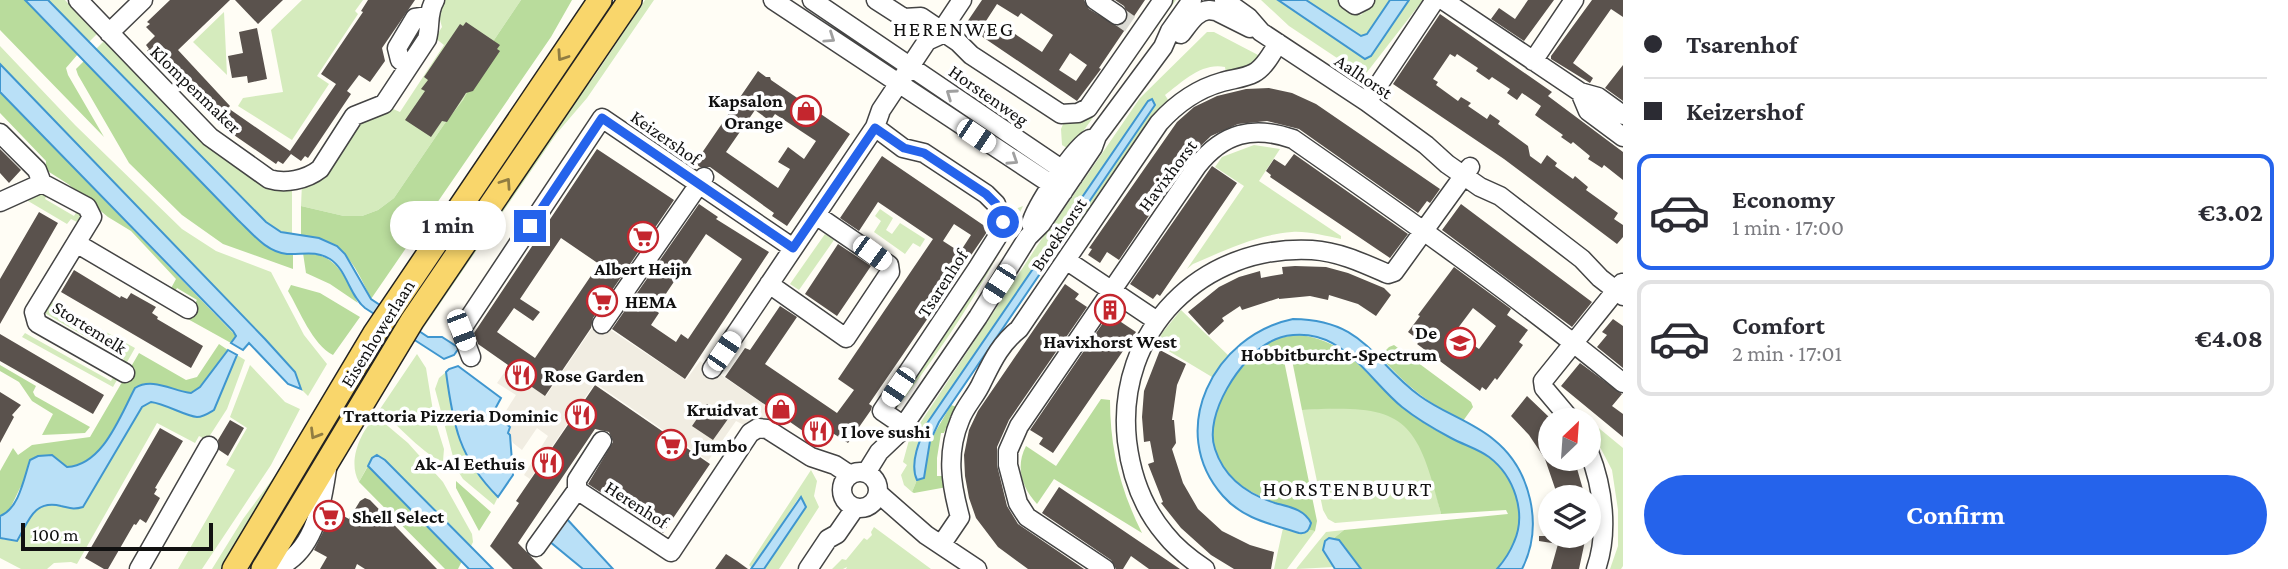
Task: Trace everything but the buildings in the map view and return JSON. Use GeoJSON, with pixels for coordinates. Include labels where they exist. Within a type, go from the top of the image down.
{"type":"FeatureCollection","features":[{"type":"Feature","properties":{"kind":"main road","name":"Eisenhowerlaan"},"geometry":{"type":"LineString","coordinates":[[234,569],[375,333],[600,0]]}},
{"type":"Feature","properties":{"kind":"main road","name":"Eisenhowerlaan"},"geometry":{"type":"LineString","coordinates":[[265,569],[395,347],[630,0]]}},
{"type":"Feature","properties":{"kind":"street"},"geometry":{"type":"LineString","coordinates":[[78,0],[109,33],[143,0]]}},
{"type":"Feature","properties":{"kind":"street","name":"Horstenweg"},"geometry":{"type":"LineString","coordinates":[[774,0],[903,87],[1063,181]]}},
{"type":"Feature","properties":{"kind":"street","name":"Horstenweg"},"geometry":{"type":"LineString","coordinates":[[811,0],[915,69],[1063,181]]}},
{"type":"Feature","properties":{"kind":"street"},"geometry":{"type":"LineString","coordinates":[[876,0],[904,18],[921,18],[940,33],[958,42],[971,55],[1061,114],[1078,113],[1088,108],[1129,23],[1163,0]]}},
{"type":"Feature","properties":{"kind":"street"},"geometry":{"type":"LineString","coordinates":[[712,369],[875,128],[881,110],[903,87],[915,69],[927,41],[940,33],[962,0]]}},
{"type":"Feature","properties":{"kind":"street"},"geometry":{"type":"LineString","coordinates":[[1095,0],[1129,23]]}},
{"type":"Feature","properties":{"kind":"street"},"geometry":{"type":"LineString","coordinates":[[808,569],[828,539],[828,529],[860,490],[879,452],[901,430],[978,317],[1028,237],[1041,224],[1084,142],[1097,136],[1163,47],[1192,0]]}},
{"type":"Feature","properties":{"kind":"street"},"geometry":{"type":"LineString","coordinates":[[1348,0],[1355,5],[1365,0]]}},
{"type":"Feature","properties":{"kind":"street"},"geometry":{"type":"LineString","coordinates":[[1367,102],[1435,0]]}},
{"type":"Feature","properties":{"kind":"street"},"geometry":{"type":"LineString","coordinates":[[1443,0],[1580,92],[1598,97],[1623,115]]}},
{"type":"Feature","properties":{"kind":"street"},"geometry":{"type":"LineString","coordinates":[[1533,61],[1574,0]]}},
{"type":"Feature","properties":{"kind":"street"},"geometry":{"type":"LineString","coordinates":[[1163,47],[1179,37],[1195,16],[1215,3]]}},
{"type":"Feature","properties":{"kind":"street","name":"Aalhorst"},"geometry":{"type":"LineString","coordinates":[[1215,3],[1216,11],[1243,26],[1261,32],[1367,102],[1426,145],[1445,152],[1467,172],[1486,180],[1500,196],[1582,259],[1600,278],[1621,288]]}},
{"type":"Feature","properties":{"kind":"street","name":"Klompenmaker"},"geometry":{"type":"LineString","coordinates":[[109,33],[210,137],[269,179],[279,182],[312,175],[320,169],[354,116],[384,104],[427,39],[432,8]]}},
{"type":"Feature","properties":{"kind":"street","name":"Broekhorst"},"geometry":{"type":"LineString","coordinates":[[934,540],[960,517],[952,488],[951,458],[960,420],[982,383],[987,368],[1009,337],[1019,328],[1165,116],[1186,98],[1210,85],[1253,74],[1260,69],[1278,43]]}},
{"type":"Feature","properties":{"kind":"street"},"geometry":{"type":"LineString","coordinates":[[1580,92],[1588,111],[1623,137]]}},
{"type":"Feature","properties":{"kind":"street","name":"Keizershof"},"geometry":{"type":"LineString","coordinates":[[471,357],[461,330],[602,118],[701,181],[793,248]]}},
{"type":"Feature","properties":{"kind":"street","name":"Tsarenhof"},"geometry":{"type":"LineString","coordinates":[[875,128],[904,148],[924,153],[986,194],[996,204],[1003,222],[1001,231],[882,411],[901,430]]}},
{"type":"Feature","properties":{"kind":"street","name":"Havixhorst"},"geometry":{"type":"LineString","coordinates":[[1105,569],[1027,517],[1013,489],[1008,451],[1019,426],[1111,291],[1208,153],[1224,140],[1256,132],[1279,134],[1293,139],[1424,231],[1574,342],[1623,383]]}},
{"type":"Feature","properties":{"kind":"street"},"geometry":{"type":"LineString","coordinates":[[0,133],[37,170],[42,183],[0,202]]}},
{"type":"Feature","properties":{"kind":"street"},"geometry":{"type":"LineString","coordinates":[[1205,569],[1184,555],[1150,513],[1142,498],[1129,457],[1125,424],[1126,401],[1140,352],[1157,321],[1177,298],[1196,283],[1213,271],[1247,257],[1292,250],[1314,250],[1348,257],[1388,274],[1394,272],[1467,172]]}},
{"type":"Feature","properties":{"kind":"street"},"geometry":{"type":"LineString","coordinates":[[602,324],[701,181]]}},
{"type":"Feature","properties":{"kind":"street","name":"Stortemelk"},"geometry":{"type":"LineString","coordinates":[[42,183],[87,206],[92,217],[34,312],[37,323],[125,373]]}},
{"type":"Feature","properties":{"kind":"street"},"geometry":{"type":"LineString","coordinates":[[769,284],[846,338],[890,272],[890,265],[816,215]]}},
{"type":"Feature","properties":{"kind":"street"},"geometry":{"type":"LineString","coordinates":[[76,243],[188,309]]}},
{"type":"Feature","properties":{"kind":"street"},"geometry":{"type":"LineString","coordinates":[[1066,260],[1157,321]]}},
{"type":"Feature","properties":{"kind":"street"},"geometry":{"type":"LineString","coordinates":[[1561,408],[1544,388],[1543,381],[1621,288]]}},
{"type":"Feature","properties":{"kind":"street","name":"Herenhof"},"geometry":{"type":"LineString","coordinates":[[577,490],[671,552],[750,433],[758,428],[767,429],[977,569]]}},
{"type":"Feature","properties":{"kind":"street","name":"Herenhof"},"geometry":{"type":"LineString","coordinates":[[536,547],[577,490],[577,480],[602,441]]}},
{"type":"Feature","properties":{"kind":"street"},"geometry":{"type":"LineString","coordinates":[[139,569],[209,446]]}},
{"type":"Feature","properties":{"kind":"street"},"geometry":{"type":"LineString","coordinates":[[1596,471],[1603,520],[1602,542],[1596,569]]}},
{"type":"Feature","properties":{"kind":"green space"},"geometry":{"type":"Polygon","coordinates":[[[0,0],[25,0],[78,54],[66,68],[68,75],[104,137],[0,30],[0,0]]]}},
{"type":"Feature","properties":{"kind":"green space"},"geometry":{"type":"Polygon","coordinates":[[[48,0],[65,0],[97,34],[89,42],[48,0]]]}},
{"type":"Feature","properties":{"kind":"green space"},"geometry":{"type":"Polygon","coordinates":[[[302,0],[363,0],[355,11],[358,14],[317,76],[329,84],[292,140],[238,106],[243,98],[283,92],[271,30],[302,0]]]}},
{"type":"Feature","properties":{"kind":"green space"},"geometry":{"type":"Polygon","coordinates":[[[440,0],[521,0],[492,43],[463,100],[394,198],[378,210],[362,216],[344,216],[301,206],[302,183],[356,122],[377,117],[386,106],[400,112],[444,45],[435,38],[442,27],[436,6],[440,0]]]}},
{"type":"Feature","properties":{"kind":"green space"},"geometry":{"type":"Polygon","coordinates":[[[521,0],[572,0],[551,37],[371,299],[353,265],[338,248],[328,242],[301,235],[301,206],[344,216],[362,216],[378,210],[394,198],[463,100],[492,43],[521,0]]]}},
{"type":"Feature","properties":{"kind":"green space"},"geometry":{"type":"Polygon","coordinates":[[[645,0],[654,0],[587,98],[557,133],[422,330],[416,326],[551,128],[594,77],[645,0]]]}},
{"type":"Feature","properties":{"kind":"green space"},"geometry":{"type":"Polygon","coordinates":[[[1166,0],[1176,0],[1070,150],[1062,145],[1061,129],[1064,122],[1069,120],[1166,0]]]}},
{"type":"Feature","properties":{"kind":"green space"},"geometry":{"type":"Polygon","coordinates":[[[1261,0],[1278,0],[1365,59],[1371,56],[1409,0],[1423,0],[1364,76],[1289,26],[1261,0]]]}},
{"type":"Feature","properties":{"kind":"green space"},"geometry":{"type":"Polygon","coordinates":[[[1306,0],[1337,0],[1361,15],[1374,0],[1390,0],[1367,34],[1361,36],[1306,0]]]}},
{"type":"Feature","properties":{"kind":"green space"},"geometry":{"type":"Polygon","coordinates":[[[224,12],[227,75],[193,42],[224,12]]]}},
{"type":"Feature","properties":{"kind":"green space"},"geometry":{"type":"Polygon","coordinates":[[[1207,32],[1214,32],[1260,56],[1246,70],[1226,74],[1225,67],[1217,66],[1200,70],[1165,95],[1170,103],[1072,238],[1067,235],[1148,101],[1060,229],[1053,225],[1140,98],[1207,32]]]}},
{"type":"Feature","properties":{"kind":"green space"},"geometry":{"type":"Polygon","coordinates":[[[104,41],[187,127],[207,144],[292,185],[292,234],[274,229],[266,222],[96,49],[104,41]]]}},
{"type":"Feature","properties":{"kind":"green space"},"geometry":{"type":"Polygon","coordinates":[[[0,46],[75,125],[182,229],[216,251],[271,272],[304,335],[327,364],[308,396],[301,389],[295,372],[265,339],[0,64],[0,46]]]}},
{"type":"Feature","properties":{"kind":"green space"},"geometry":{"type":"Polygon","coordinates":[[[84,61],[254,235],[272,248],[293,254],[293,269],[223,244],[182,215],[129,163],[78,75],[76,69],[84,61]]]}},
{"type":"Feature","properties":{"kind":"green space"},"geometry":{"type":"Polygon","coordinates":[[[0,92],[236,336],[231,343],[186,318],[197,300],[177,288],[173,295],[169,292],[176,279],[131,231],[46,170],[46,161],[0,113],[0,92]]]}},
{"type":"Feature","properties":{"kind":"green space"},"geometry":{"type":"Polygon","coordinates":[[[1254,145],[1280,149],[1259,181],[1341,236],[1341,239],[1304,232],[1266,236],[1193,264],[1187,269],[1244,186],[1215,167],[1222,157],[1254,145]]]}},
{"type":"Feature","properties":{"kind":"green space"},"geometry":{"type":"Polygon","coordinates":[[[45,190],[48,192],[45,199],[74,216],[78,209],[82,212],[79,223],[71,219],[67,224],[23,198],[45,190]]]}},
{"type":"Feature","properties":{"kind":"green space"},"geometry":{"type":"Polygon","coordinates":[[[1023,206],[964,313],[893,413],[888,408],[1011,222],[1007,212],[1023,206]]]}},
{"type":"Feature","properties":{"kind":"green space"},"geometry":{"type":"Polygon","coordinates":[[[880,209],[893,218],[886,230],[892,234],[900,223],[925,239],[920,247],[913,243],[905,254],[874,232],[881,221],[875,216],[880,209]]]}},
{"type":"Feature","properties":{"kind":"green space"},"geometry":{"type":"Polygon","coordinates":[[[1049,228],[1057,233],[928,422],[916,451],[914,466],[917,480],[912,492],[904,485],[901,475],[907,465],[903,462],[909,440],[1049,228]]]}},
{"type":"Feature","properties":{"kind":"green space"},"geometry":{"type":"Polygon","coordinates":[[[825,234],[834,240],[799,290],[790,284],[825,234]]]}},
{"type":"Feature","properties":{"kind":"green space"},"geometry":{"type":"Polygon","coordinates":[[[303,253],[315,254],[332,262],[343,275],[358,303],[330,284],[306,273],[303,253]]]}},
{"type":"Feature","properties":{"kind":"green space"},"geometry":{"type":"Polygon","coordinates":[[[291,285],[320,293],[360,317],[333,355],[319,343],[307,326],[288,291],[291,285]]]}},
{"type":"Feature","properties":{"kind":"green space"},"geometry":{"type":"Polygon","coordinates":[[[50,301],[135,348],[113,387],[22,337],[25,333],[111,381],[124,359],[43,312],[50,301]]]}},
{"type":"Feature","properties":{"kind":"green space"},"geometry":{"type":"Polygon","coordinates":[[[1181,310],[1229,356],[1212,377],[1157,344],[1162,333],[1181,310]]]}},
{"type":"Feature","properties":{"kind":"green space"},"geometry":{"type":"Polygon","coordinates":[[[369,325],[372,327],[222,569],[212,569],[243,519],[274,477],[369,325]]]}},
{"type":"Feature","properties":{"kind":"green space"},"geometry":{"type":"Polygon","coordinates":[[[383,335],[391,341],[255,569],[249,569],[270,534],[289,488],[383,335]]]}},
{"type":"Feature","properties":{"kind":"green space"},"geometry":{"type":"Polygon","coordinates":[[[1300,335],[1318,339],[1345,353],[1416,417],[1487,456],[1504,473],[1515,494],[1519,518],[1515,542],[1497,569],[1361,569],[1344,546],[1334,538],[1344,530],[1508,514],[1506,510],[1441,514],[1432,481],[1413,436],[1400,423],[1384,414],[1363,410],[1302,410],[1290,350],[1282,351],[1317,521],[1315,531],[1309,530],[1311,523],[1245,488],[1232,478],[1220,460],[1213,440],[1213,424],[1220,402],[1242,367],[1260,348],[1276,339],[1300,335]]]}},
{"type":"Feature","properties":{"kind":"green space"},"geometry":{"type":"Polygon","coordinates":[[[219,344],[228,350],[200,387],[191,393],[163,386],[135,388],[111,433],[95,455],[79,467],[67,467],[52,455],[20,488],[8,513],[0,516],[0,471],[13,448],[18,455],[32,445],[90,437],[139,353],[186,380],[197,377],[219,344]]]}},
{"type":"Feature","properties":{"kind":"green space"},"geometry":{"type":"Polygon","coordinates":[[[1394,345],[1471,402],[1473,407],[1463,421],[1418,393],[1380,356],[1394,345]]]}},
{"type":"Feature","properties":{"kind":"green space"},"geometry":{"type":"Polygon","coordinates":[[[417,354],[426,368],[434,417],[444,449],[443,461],[420,447],[380,409],[417,354]]]}},
{"type":"Feature","properties":{"kind":"green space"},"geometry":{"type":"Polygon","coordinates":[[[237,355],[245,360],[227,409],[207,440],[199,436],[195,443],[157,423],[77,564],[54,563],[47,569],[21,569],[0,558],[0,538],[5,540],[21,534],[30,517],[40,508],[53,505],[83,507],[142,407],[151,402],[197,417],[214,410],[237,355]]]}},
{"type":"Feature","properties":{"kind":"green space"},"geometry":{"type":"Polygon","coordinates":[[[0,365],[36,386],[33,392],[35,396],[90,427],[85,433],[42,435],[53,414],[32,401],[19,382],[0,371],[0,365]]]}},
{"type":"Feature","properties":{"kind":"green space"},"geometry":{"type":"Polygon","coordinates":[[[250,365],[285,402],[300,409],[271,465],[202,569],[178,569],[235,470],[226,465],[247,428],[230,417],[250,365]]]}},
{"type":"Feature","properties":{"kind":"green space"},"geometry":{"type":"Polygon","coordinates":[[[446,372],[460,440],[474,468],[498,497],[494,505],[463,479],[456,468],[435,389],[439,378],[446,372]]]}},
{"type":"Feature","properties":{"kind":"green space"},"geometry":{"type":"Polygon","coordinates":[[[1101,399],[1110,400],[1112,435],[1118,468],[1142,533],[1054,479],[1037,504],[1024,484],[1021,462],[1026,446],[1056,466],[1101,399]]]}},
{"type":"Feature","properties":{"kind":"green space"},"geometry":{"type":"Polygon","coordinates":[[[951,405],[957,407],[948,428],[941,433],[937,458],[937,476],[944,476],[947,487],[914,493],[912,492],[917,480],[924,478],[930,441],[951,405]]]}},
{"type":"Feature","properties":{"kind":"green space"},"geometry":{"type":"Polygon","coordinates":[[[1347,407],[1390,415],[1402,422],[1412,433],[1426,458],[1441,514],[1335,523],[1328,519],[1323,510],[1302,410],[1347,407]]]}},
{"type":"Feature","properties":{"kind":"green space"},"geometry":{"type":"Polygon","coordinates":[[[376,416],[408,443],[443,482],[472,534],[473,542],[470,548],[385,460],[377,455],[372,458],[359,482],[354,465],[357,447],[376,416]]]}},
{"type":"Feature","properties":{"kind":"green space"},"geometry":{"type":"Polygon","coordinates":[[[1601,430],[1623,448],[1621,569],[1610,569],[1618,546],[1618,510],[1612,470],[1601,449],[1601,430]]]}},
{"type":"Feature","properties":{"kind":"green space"},"geometry":{"type":"Polygon","coordinates":[[[368,466],[462,561],[458,569],[445,569],[359,482],[368,466]]]}},
{"type":"Feature","properties":{"kind":"green space"},"geometry":{"type":"Polygon","coordinates":[[[811,470],[817,481],[814,496],[819,507],[779,569],[764,569],[805,507],[801,497],[798,499],[752,568],[749,565],[811,470]]]}},
{"type":"Feature","properties":{"kind":"green space"},"geometry":{"type":"Polygon","coordinates":[[[456,481],[491,512],[479,531],[456,488],[456,481]]]}},
{"type":"Feature","properties":{"kind":"green space"},"geometry":{"type":"Polygon","coordinates":[[[874,527],[931,569],[832,569],[842,559],[846,560],[864,538],[867,540],[872,535],[874,527]]]}},
{"type":"Feature","properties":{"kind":"green space"},"geometry":{"type":"Polygon","coordinates":[[[1283,528],[1299,533],[1315,531],[1287,569],[1274,569],[1283,528]]]}},
{"type":"Feature","properties":{"kind":"green space"},"geometry":{"type":"Polygon","coordinates":[[[1344,530],[1334,538],[1329,538],[1323,550],[1335,567],[1296,569],[1326,532],[1344,530]]]}},
{"type":"Feature","properties":{"kind":"shaded area"},"geometry":{"type":"Polygon","coordinates":[[[597,321],[686,380],[700,361],[774,411],[767,421],[746,426],[736,421],[708,461],[595,383],[530,479],[524,475],[548,436],[537,428],[522,450],[513,443],[509,433],[511,426],[502,417],[516,395],[497,383],[506,370],[546,396],[597,321]]]}},
{"type":"Feature","properties":{"kind":"water"},"geometry":{"type":"Polygon","coordinates":[[[25,0],[48,0],[266,222],[281,232],[319,238],[337,246],[345,254],[371,299],[428,337],[442,337],[459,348],[454,355],[444,359],[365,308],[340,269],[330,259],[314,254],[279,252],[260,241],[25,0]]]}},
{"type":"Feature","properties":{"kind":"water"},"geometry":{"type":"Polygon","coordinates":[[[1278,0],[1306,0],[1361,36],[1367,34],[1390,0],[1409,0],[1371,56],[1365,59],[1278,0]]]}},
{"type":"Feature","properties":{"kind":"water"},"geometry":{"type":"Polygon","coordinates":[[[0,64],[265,339],[295,372],[301,389],[288,384],[249,343],[243,350],[231,343],[236,336],[233,331],[0,92],[0,64]]]}},
{"type":"Feature","properties":{"kind":"water"},"geometry":{"type":"Polygon","coordinates":[[[1152,99],[1155,105],[939,422],[930,441],[924,478],[917,480],[915,459],[928,422],[1148,101],[1152,99]]]}},
{"type":"Feature","properties":{"kind":"water"},"geometry":{"type":"Polygon","coordinates":[[[1293,319],[1317,321],[1352,334],[1420,396],[1484,433],[1506,451],[1525,482],[1533,517],[1529,552],[1522,569],[1497,569],[1512,546],[1519,519],[1516,496],[1498,465],[1485,454],[1445,435],[1414,416],[1392,398],[1352,357],[1330,342],[1317,337],[1299,335],[1275,339],[1247,360],[1219,404],[1213,435],[1219,459],[1238,483],[1255,495],[1300,512],[1311,523],[1308,530],[1299,533],[1258,520],[1239,510],[1223,496],[1206,470],[1198,443],[1199,416],[1207,389],[1221,365],[1241,344],[1265,329],[1293,319]]]}},
{"type":"Feature","properties":{"kind":"water"},"geometry":{"type":"Polygon","coordinates":[[[228,350],[237,355],[214,410],[197,417],[151,402],[142,407],[83,507],[74,509],[44,506],[28,520],[17,541],[0,538],[0,516],[12,507],[16,500],[30,460],[38,456],[52,455],[67,467],[91,458],[109,437],[135,388],[155,384],[191,393],[200,387],[228,350]]]}},
{"type":"Feature","properties":{"kind":"water"},"geometry":{"type":"Polygon","coordinates":[[[458,366],[501,398],[494,411],[495,415],[510,427],[508,433],[513,475],[498,497],[474,468],[455,425],[446,372],[458,366]]]}},
{"type":"Feature","properties":{"kind":"water"},"geometry":{"type":"Polygon","coordinates":[[[377,455],[493,569],[469,569],[368,466],[377,455]]]}},
{"type":"Feature","properties":{"kind":"water"},"geometry":{"type":"Polygon","coordinates":[[[801,497],[806,507],[764,569],[751,569],[801,497]]]}},
{"type":"Feature","properties":{"kind":"water"},"geometry":{"type":"Polygon","coordinates":[[[566,518],[613,569],[583,569],[549,541],[566,518]]]}},
{"type":"Feature","properties":{"kind":"water"},"geometry":{"type":"Polygon","coordinates":[[[1329,538],[1339,540],[1361,569],[1335,569],[1323,550],[1325,541],[1329,538]]]}},
{"type":"Feature","properties":{"kind":"tunnel"},"geometry":{"type":"LineString","coordinates":[[1117,15],[1130,24]]}},
{"type":"Feature","properties":{"kind":"place","name":"Kapsalon Orange"},"geometry":{"type":"Point","coordinates":[806,111]}},
{"type":"Feature","properties":{"kind":"place","name":"Albert Heijn"},"geometry":{"type":"Point","coordinates":[643,237]}},
{"type":"Feature","properties":{"kind":"place","name":"HEMA"},"geometry":{"type":"Point","coordinates":[602,301]}},
{"type":"Feature","properties":{"kind":"place","name":"Havixhorst West"},"geometry":{"type":"Point","coordinates":[1110,310]}},
{"type":"Feature","properties":{"kind":"place","name":"De Hobbitburcht-Spectrum"},"geometry":{"type":"Point","coordinates":[1460,343]}},
{"type":"Feature","properties":{"kind":"place","name":"Rose Garden"},"geometry":{"type":"Point","coordinates":[521,375]}},
{"type":"Feature","properties":{"kind":"place","name":"Kruidvat"},"geometry":{"type":"Point","coordinates":[781,409]}},
{"type":"Feature","properties":{"kind":"place","name":"Trattoria Pizzeria Dominic"},"geometry":{"type":"Point","coordinates":[581,415]}},
{"type":"Feature","properties":{"kind":"place","name":"I love sushi"},"geometry":{"type":"Point","coordinates":[818,431]}},
{"type":"Feature","properties":{"kind":"place","name":"Jumbo"},"geometry":{"type":"Point","coordinates":[671,445]}},
{"type":"Feature","properties":{"kind":"place","name":"Ak-Al Eethuis"},"geometry":{"type":"Point","coordinates":[548,463]}},
{"type":"Feature","properties":{"kind":"place","name":"Shell Select"},"geometry":{"type":"Point","coordinates":[329,516]}},
{"type":"Feature","properties":{"kind":"district","name":"HERENWEG"},"geometry":{"type":"Point","coordinates":[954,29]}},
{"type":"Feature","properties":{"kind":"district","name":"HORSTENBUURT"},"geometry":{"type":"Point","coordinates":[1348,489]}},
{"type":"Feature","properties":{"kind":"route"},"geometry":{"type":"LineString","coordinates":[[530,226],[602,118],[793,248],[875,128],[904,148],[924,153],[986,194],[996,204],[1003,222]]}}]}
